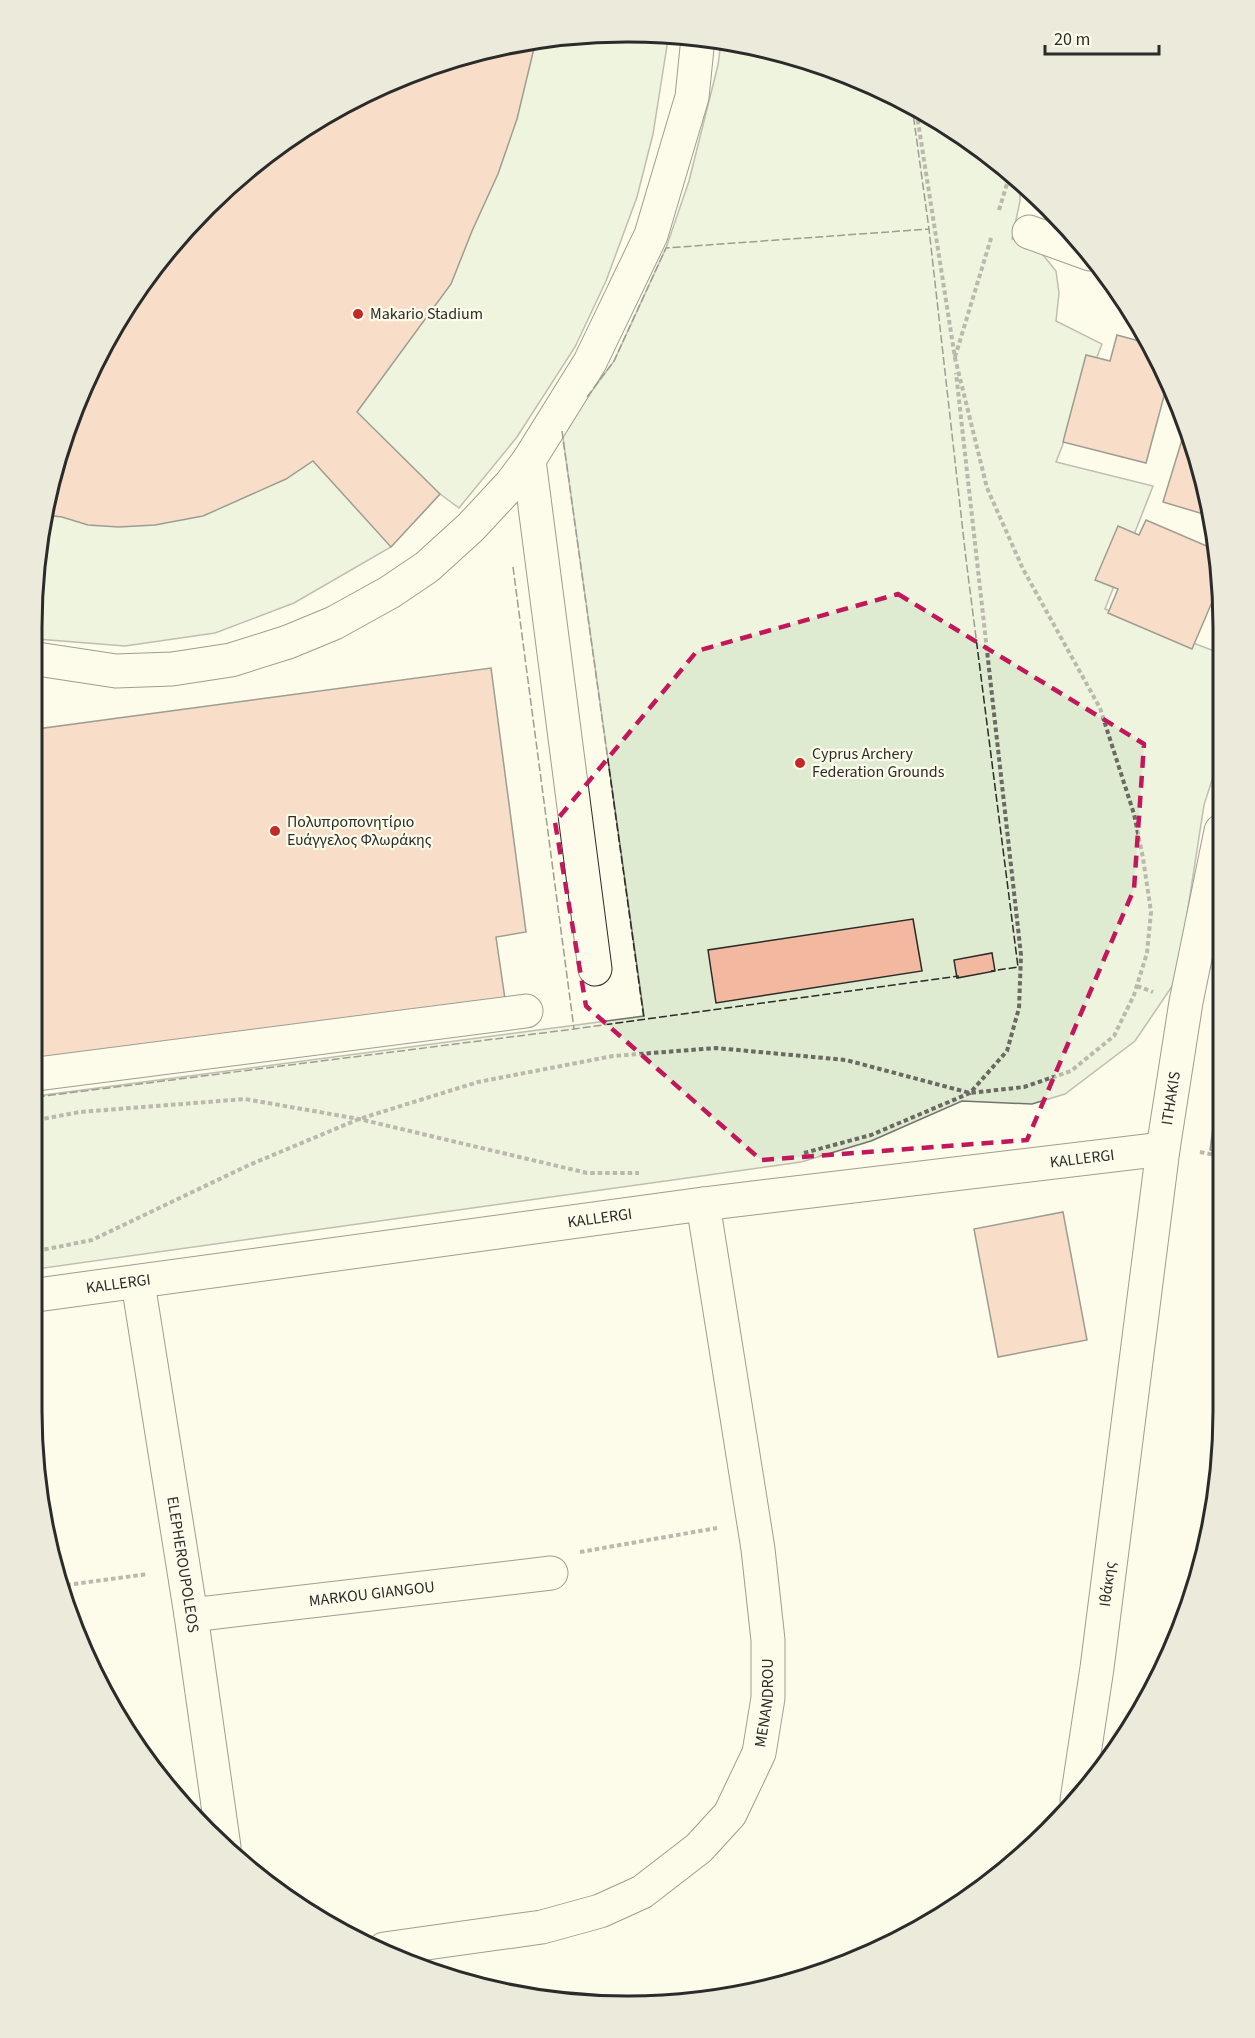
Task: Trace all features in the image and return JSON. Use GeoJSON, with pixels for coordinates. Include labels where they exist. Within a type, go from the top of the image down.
{"type":"FeatureCollection","features":[{"type":"Feature","properties":{"kind":"street"},"geometry":{"type":"LineString","coordinates":[[42,660],[116,671],[172,669],[231,660],[288,642],[334,623],[390,592],[428,567],[471,527],[503,493],[529,460],[590,362],[651,235],[692,97],[697,46]]}},
{"type":"Feature","properties":{"kind":"street"},"geometry":{"type":"LineString","coordinates":[[1029,232],[1074,248]]}},
{"type":"Feature","properties":{"kind":"street"},"geometry":{"type":"LineString","coordinates":[[529,460],[595,969]]}},
{"type":"Feature","properties":{"kind":"street","name":"ITHAKIS"},"geometry":{"type":"LineString","coordinates":[[1135,1368],[1163,1149],[1186,1002],[1213,870]]}},
{"type":"Feature","properties":{"kind":"street"},"geometry":{"type":"LineString","coordinates":[[42,1073],[526,1011]]}},
{"type":"Feature","properties":{"kind":"street","name":"KALLERGI"},"geometry":{"type":"LineString","coordinates":[[42,1294],[703,1204],[1163,1149]]}},
{"type":"Feature","properties":{"kind":"street","name":"MENANDROU"},"geometry":{"type":"LineString","coordinates":[[395,1947],[542,1927],[600,1911],[642,1892],[699,1848],[730,1814],[759,1753],[768,1698],[768,1640],[754,1522],[703,1204]]}},
{"type":"Feature","properties":{"kind":"street","name":"ELEPHEROUPOLEOS"},"geometry":{"type":"LineString","coordinates":[[138,1283],[184,1569],[222,1833]]}},
{"type":"Feature","properties":{"kind":"street","name":"Ιθάκης"},"geometry":{"type":"LineString","coordinates":[[1080,1782],[1135,1368]]}},
{"type":"Feature","properties":{"kind":"street","name":"MARKOU GIANGOU"},"geometry":{"type":"LineString","coordinates":[[191,1615],[551,1573]]}},
{"type":"Feature","properties":{"kind":"path"},"geometry":{"type":"LineString","coordinates":[[918,119],[955,358],[1021,955],[1019,1008],[1007,1051],[970,1093]]}},
{"type":"Feature","properties":{"kind":"path"},"geometry":{"type":"LineString","coordinates":[[997,217],[1008,182]]}},
{"type":"Feature","properties":{"kind":"path"},"geometry":{"type":"LineString","coordinates":[[794,1155],[871,1135],[970,1093],[1024,1087],[1071,1071],[1114,1036],[1134,995],[1147,953],[1150,912],[1143,858],[1134,814],[1100,708],[1023,569],[987,488],[955,358],[994,228]]}},
{"type":"Feature","properties":{"kind":"path"},"geometry":{"type":"LineString","coordinates":[[42,1250],[92,1240],[249,1165],[359,1119],[490,1079],[614,1056],[716,1048],[846,1060],[970,1093]]}},
{"type":"Feature","properties":{"kind":"path"},"geometry":{"type":"LineString","coordinates":[[42,1119],[80,1112],[245,1099],[359,1119],[587,1173],[642,1173]]}},
{"type":"Feature","properties":{"kind":"path"},"geometry":{"type":"LineString","coordinates":[[551,1573],[571,1553],[754,1522]]}},
{"type":"Feature","properties":{"kind":"path"},"geometry":{"type":"LineString","coordinates":[[69,1585],[184,1569]]}},
{"type":"Feature","properties":{"kind":"highlighted area"},"geometry":{"type":"Polygon","coordinates":[[[898,594],[1144,744],[1134,889],[1027,1140],[761,1160],[586,1006],[555,822],[697,651],[898,594]]]}},
{"type":"Feature","properties":{"kind":"green space","name":"Makario Stadium"},"geometry":{"type":"Polygon","coordinates":[[[589,43],[667,43],[653,134],[637,197],[606,281],[575,347],[517,437],[459,508],[440,494],[391,547],[294,603],[215,633],[125,646],[42,639],[43,589],[47,551],[53,513],[73,439],[102,369],[141,302],[187,241],[241,187],[271,163],[335,120],[403,87],[439,73],[513,53],[589,43]]]}},
{"type":"Feature","properties":{"kind":"green space"},"geometry":{"type":"Polygon","coordinates":[[[720,50],[779,62],[816,73],[886,102],[920,120],[984,163],[1020,193],[1012,239],[1035,245],[1056,271],[1059,293],[1056,321],[1102,344],[1056,462],[1153,486],[1105,609],[1213,651],[1213,777],[1204,805],[1177,979],[1135,1041],[1065,1094],[1032,1104],[962,1101],[871,1141],[801,1162],[42,1268],[42,1095],[644,1016],[562,431],[614,361],[666,248],[689,181],[720,50]]]}},
{"type":"Feature","properties":{"kind":"building"},"geometry":{"type":"Polygon","coordinates":[[[534,50],[517,119],[498,174],[451,284],[357,412],[440,494],[391,547],[313,461],[286,479],[203,516],[155,525],[119,527],[88,525],[53,516],[62,476],[73,439],[102,369],[120,335],[163,271],[213,213],[271,163],[335,120],[369,102],[439,73],[476,62],[534,50]]]}},
{"type":"Feature","properties":{"kind":"building"},"geometry":{"type":"Polygon","coordinates":[[[1117,335],[1138,341],[1164,395],[1146,463],[1063,442],[1086,355],[1110,361],[1117,335]]]}},
{"type":"Feature","properties":{"kind":"building"},"geometry":{"type":"Polygon","coordinates":[[[1182,439],[1202,514],[1163,502],[1182,439]]]}},
{"type":"Feature","properties":{"kind":"building"},"geometry":{"type":"Polygon","coordinates":[[[1146,520],[1207,546],[1212,601],[1192,649],[1108,613],[1118,589],[1095,580],[1118,526],[1139,535],[1146,520]]]}},
{"type":"Feature","properties":{"kind":"building","name":"Πολυπροπονητίριο Ευάγγελος Φλωράκης"},"geometry":{"type":"Polygon","coordinates":[[[491,668],[526,932],[496,937],[505,999],[42,1061],[42,728],[491,668]]]}},
{"type":"Feature","properties":{"kind":"building"},"geometry":{"type":"Polygon","coordinates":[[[913,919],[922,971],[716,1003],[708,950],[913,919]]]}},
{"type":"Feature","properties":{"kind":"building"},"geometry":{"type":"Polygon","coordinates":[[[992,953],[995,971],[957,978],[954,960],[992,953]]]}},
{"type":"Feature","properties":{"kind":"building"},"geometry":{"type":"Polygon","coordinates":[[[1213,1128],[1213,1151],[1210,1150],[1213,1128]]]}},
{"type":"Feature","properties":{"kind":"building"},"geometry":{"type":"Polygon","coordinates":[[[1063,1212],[1087,1340],[998,1357],[974,1229],[1063,1212]]]}},
{"type":"Feature","properties":{"kind":"fence"},"geometry":{"type":"LineString","coordinates":[[913,117],[929,229],[966,559],[1018,967],[991,971]]}},
{"type":"Feature","properties":{"kind":"fence"},"geometry":{"type":"LineString","coordinates":[[587,397],[614,361],[666,248],[929,229]]}},
{"type":"Feature","properties":{"kind":"fence"},"geometry":{"type":"LineString","coordinates":[[562,431],[644,1019]]}},
{"type":"Feature","properties":{"kind":"fence"},"geometry":{"type":"LineString","coordinates":[[513,567],[574,1029]]}},
{"type":"Feature","properties":{"kind":"fence"},"geometry":{"type":"LineString","coordinates":[[42,1096],[574,1029],[959,976]]}},
{"type":"Feature","properties":{"kind":"place","name":"Makario Stadium"},"geometry":{"type":"Point","coordinates":[358,314]}},
{"type":"Feature","properties":{"kind":"place","name":"Cyprus Archery Federation Grounds"},"geometry":{"type":"Point","coordinates":[800,763]}},
{"type":"Feature","properties":{"kind":"place","name":"Πολυπροπονητίριο Ευάγγελος Φλωράκης"},"geometry":{"type":"Point","coordinates":[275,831]}}]}
